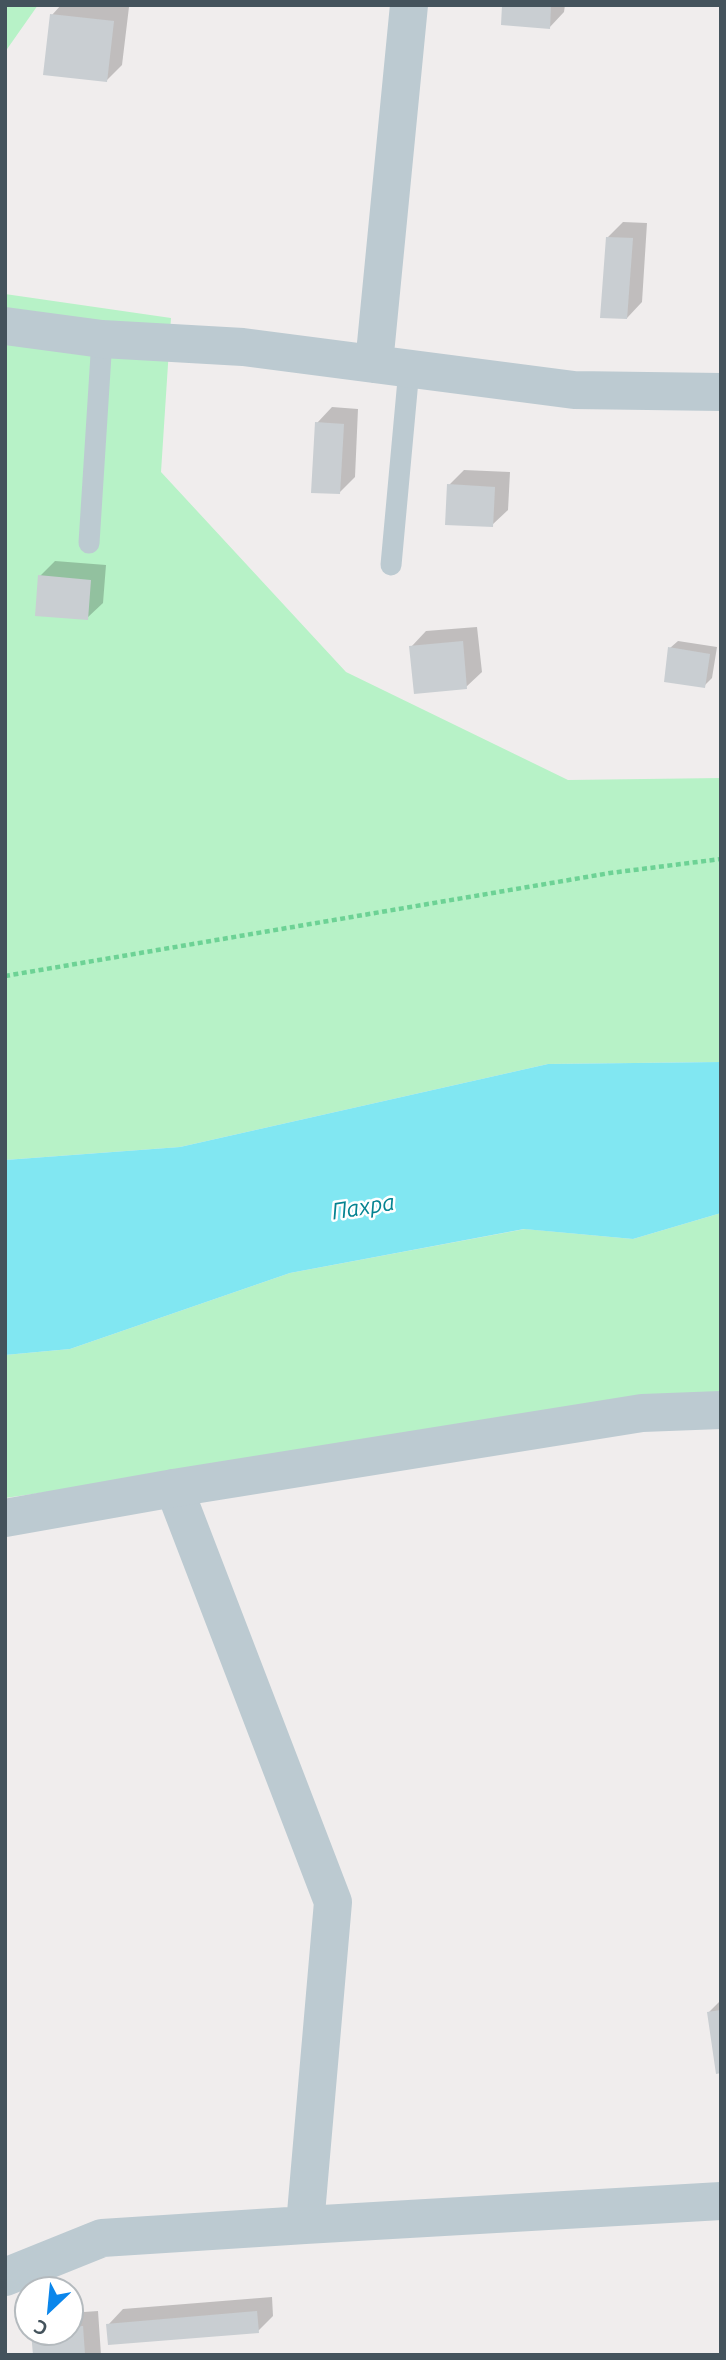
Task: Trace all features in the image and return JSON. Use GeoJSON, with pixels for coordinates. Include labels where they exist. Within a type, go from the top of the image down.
{"type":"FeatureCollection","features":[{"type":"Feature","properties":{"kind":"street"},"geometry":{"type":"LineString","coordinates":[[391,366],[409,5]]}},
{"type":"Feature","properties":{"kind":"street"},"geometry":{"type":"LineString","coordinates":[[5,326],[102,339],[243,347],[574,390],[721,392]]}},
{"type":"Feature","properties":{"kind":"street"},"geometry":{"type":"LineString","coordinates":[[5,1518],[174,1488],[642,1413],[721,1410]]}},
{"type":"Feature","properties":{"kind":"street"},"geometry":{"type":"LineString","coordinates":[[174,1488],[333,1902],[305,2225]]}},
{"type":"Feature","properties":{"kind":"street"},"geometry":{"type":"LineString","coordinates":[[5,2277],[102,2238],[721,2201]]}},
{"type":"Feature","properties":{"kind":"lane"},"geometry":{"type":"LineString","coordinates":[[89,543],[102,339]]}},
{"type":"Feature","properties":{"kind":"lane"},"geometry":{"type":"LineString","coordinates":[[391,366],[391,565]]}},
{"type":"Feature","properties":{"kind":"path"},"geometry":{"type":"LineString","coordinates":[[5,976],[610,873],[721,859]]}},
{"type":"Feature","properties":{"kind":"green space"},"geometry":{"type":"Polygon","coordinates":[[[5,5],[38,5],[5,52],[5,5]]]}},
{"type":"Feature","properties":{"kind":"green space"},"geometry":{"type":"Polygon","coordinates":[[[5,294],[171,318],[161,472],[346,672],[568,780],[721,778],[721,1062],[548,1064],[180,1147],[5,1160],[5,294]]]}},
{"type":"Feature","properties":{"kind":"green space"},"geometry":{"type":"Polygon","coordinates":[[[721,1213],[721,1395],[5,1498],[5,1355],[70,1349],[290,1273],[525,1229],[633,1239],[721,1213]]]}},
{"type":"Feature","properties":{"kind":"water","name":"Пахра"},"geometry":{"type":"Polygon","coordinates":[[[721,1062],[721,1213],[633,1239],[524,1229],[290,1273],[70,1349],[5,1355],[5,1160],[180,1147],[548,1064],[721,1062]]]}},
{"type":"Feature","properties":{"kind":"building"},"geometry":{"type":"Polygon","coordinates":[[[502,5],[551,5],[550,29],[501,25],[502,5]]]}},
{"type":"Feature","properties":{"kind":"building"},"geometry":{"type":"Polygon","coordinates":[[[50,14],[114,21],[107,82],[43,75],[50,14]]]}},
{"type":"Feature","properties":{"kind":"building"},"geometry":{"type":"Polygon","coordinates":[[[606,237],[633,238],[627,319],[600,318],[606,237]]]}},
{"type":"Feature","properties":{"kind":"building"},"geometry":{"type":"Polygon","coordinates":[[[315,422],[344,424],[340,494],[311,493],[315,422]]]}},
{"type":"Feature","properties":{"kind":"building"},"geometry":{"type":"Polygon","coordinates":[[[447,484],[495,487],[493,527],[445,525],[447,484]]]}},
{"type":"Feature","properties":{"kind":"building"},"geometry":{"type":"Polygon","coordinates":[[[38,575],[91,580],[88,620],[35,616],[38,575]]]}},
{"type":"Feature","properties":{"kind":"building"},"geometry":{"type":"Polygon","coordinates":[[[463,641],[467,689],[414,694],[409,646],[463,641]]]}},
{"type":"Feature","properties":{"kind":"building"},"geometry":{"type":"Polygon","coordinates":[[[668,647],[710,654],[705,688],[664,682],[668,647]]]}},
{"type":"Feature","properties":{"kind":"building"},"geometry":{"type":"Polygon","coordinates":[[[721,2010],[721,2073],[716,2074],[707,2012],[721,2010]]]}},
{"type":"Feature","properties":{"kind":"building"},"geometry":{"type":"Polygon","coordinates":[[[257,2311],[259,2333],[108,2345],[106,2324],[257,2311]]]}},
{"type":"Feature","properties":{"kind":"building"},"geometry":{"type":"Polygon","coordinates":[[[84,2340],[85,2355],[33,2355],[32,2346],[84,2346],[84,2340]]]}}]}
